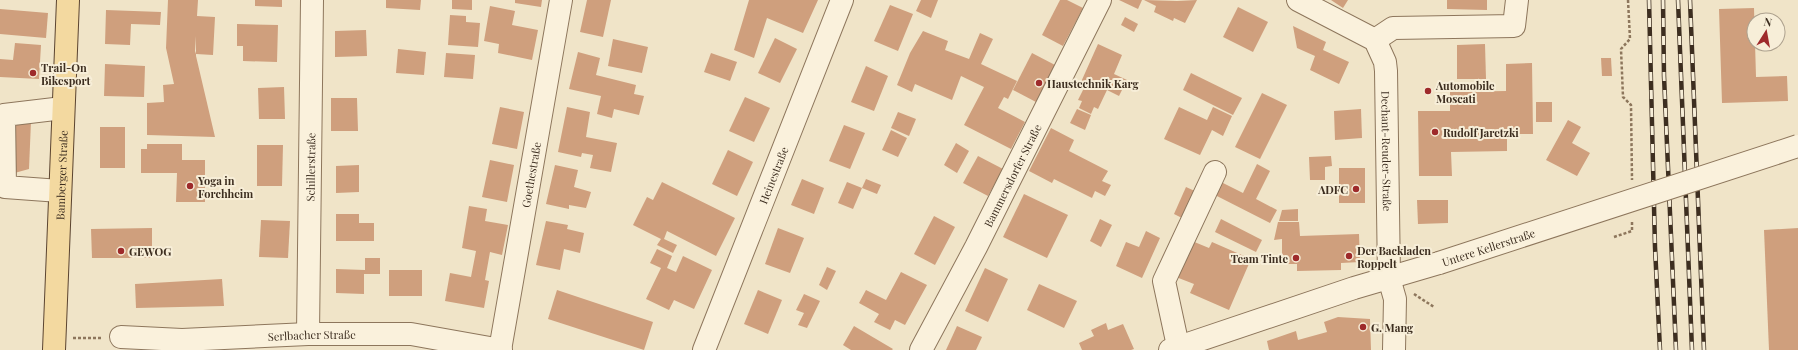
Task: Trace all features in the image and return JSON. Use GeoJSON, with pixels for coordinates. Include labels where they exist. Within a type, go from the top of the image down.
{"type":"FeatureCollection","features":[{"type":"Feature","properties":{"kind":"main road","name":"Bamberger Straße"},"geometry":{"type":"LineString","coordinates":[[54,344],[68,0]]}},
{"type":"Feature","properties":{"kind":"street","name":"Schillerstraße"},"geometry":{"type":"LineString","coordinates":[[308,334],[312,0]]}},
{"type":"Feature","properties":{"kind":"street","name":"Goethestraße"},"geometry":{"type":"LineString","coordinates":[[500,350],[561,0]]}},
{"type":"Feature","properties":{"kind":"street","name":"Heinestraße"},"geometry":{"type":"LineString","coordinates":[[704,350],[842,0]]}},
{"type":"Feature","properties":{"kind":"street","name":"Bammersdorfer Straße"},"geometry":{"type":"LineString","coordinates":[[921,350],[976,247],[1100,0]]}},
{"type":"Feature","properties":{"kind":"street"},"geometry":{"type":"LineString","coordinates":[[1298,0],[1375,40],[1393,28],[1514,26],[1516,0]]}},
{"type":"Feature","properties":{"kind":"street","name":"Dechant-Reuder-Straße"},"geometry":{"type":"LineString","coordinates":[[1375,40],[1385,62],[1386,71],[1389,278],[1395,299],[1394,350]]}},
{"type":"Feature","properties":{"kind":"street"},"geometry":{"type":"LineString","coordinates":[[60,191],[5,187],[4,115],[63,108]]}},
{"type":"Feature","properties":{"kind":"street","name":"Untere Kellerstraße"},"geometry":{"type":"LineString","coordinates":[[1215,172],[1164,281],[1174,348],[1798,146]]}},
{"type":"Feature","properties":{"kind":"street","name":"Serlbacher Straße"},"geometry":{"type":"LineString","coordinates":[[121,337],[182,340],[308,334],[411,334],[500,350]]}},
{"type":"Feature","properties":{"kind":"path"},"geometry":{"type":"LineString","coordinates":[[1628,0],[1630,39],[1622,49],[1623,96],[1631,105],[1632,184]]}},
{"type":"Feature","properties":{"kind":"path"},"geometry":{"type":"LineString","coordinates":[[1614,237],[1632,231],[1632,216]]}},
{"type":"Feature","properties":{"kind":"path"},"geometry":{"type":"LineString","coordinates":[[54,344],[121,337]]}},
{"type":"Feature","properties":{"kind":"building"},"geometry":{"type":"Polygon","coordinates":[[[168,0],[198,0],[197,16],[215,17],[213,55],[196,54],[196,56],[215,137],[147,135],[147,103],[164,102],[163,85],[174,84],[166,48],[168,0]]]}},
{"type":"Feature","properties":{"kind":"building"},"geometry":{"type":"Polygon","coordinates":[[[255,0],[282,0],[282,7],[255,6],[255,0]]]}},
{"type":"Feature","properties":{"kind":"building"},"geometry":{"type":"Polygon","coordinates":[[[386,0],[421,0],[420,10],[386,8],[386,0]]]}},
{"type":"Feature","properties":{"kind":"building"},"geometry":{"type":"Polygon","coordinates":[[[452,0],[472,0],[472,10],[452,9],[452,0]]]}},
{"type":"Feature","properties":{"kind":"building"},"geometry":{"type":"Polygon","coordinates":[[[515,0],[542,0],[541,7],[515,3],[515,0]]]}},
{"type":"Feature","properties":{"kind":"building"},"geometry":{"type":"Polygon","coordinates":[[[587,0],[611,0],[603,37],[580,32],[587,0]]]}},
{"type":"Feature","properties":{"kind":"building"},"geometry":{"type":"Polygon","coordinates":[[[749,0],[818,0],[803,33],[767,18],[754,58],[734,50],[749,0]]]}},
{"type":"Feature","properties":{"kind":"building"},"geometry":{"type":"Polygon","coordinates":[[[921,0],[938,0],[931,18],[916,11],[921,0]]]}},
{"type":"Feature","properties":{"kind":"building"},"geometry":{"type":"Polygon","coordinates":[[[1060,0],[1067,0],[1083,8],[1063,46],[1042,35],[1060,0]]]}},
{"type":"Feature","properties":{"kind":"building"},"geometry":{"type":"Polygon","coordinates":[[[1119,0],[1142,0],[1138,9],[1119,0]]]}},
{"type":"Feature","properties":{"kind":"building"},"geometry":{"type":"Polygon","coordinates":[[[1144,0],[1197,0],[1185,23],[1174,18],[1173,21],[1154,12],[1156,6],[1144,0]]]}},
{"type":"Feature","properties":{"kind":"building"},"geometry":{"type":"Polygon","coordinates":[[[1331,0],[1348,0],[1343,8],[1331,0]]]}},
{"type":"Feature","properties":{"kind":"building"},"geometry":{"type":"Polygon","coordinates":[[[1447,0],[1487,0],[1487,10],[1447,9],[1447,0]]]}},
{"type":"Feature","properties":{"kind":"building"},"geometry":{"type":"Polygon","coordinates":[[[890,5],[913,14],[898,51],[874,41],[890,5]]]}},
{"type":"Feature","properties":{"kind":"building"},"geometry":{"type":"Polygon","coordinates":[[[490,6],[515,11],[512,25],[538,30],[532,60],[498,53],[499,44],[484,41],[490,6]]]}},
{"type":"Feature","properties":{"kind":"building"},"geometry":{"type":"Polygon","coordinates":[[[1238,7],[1268,22],[1253,52],[1223,37],[1238,7]]]}},
{"type":"Feature","properties":{"kind":"building"},"geometry":{"type":"Polygon","coordinates":[[[1754,8],[1754,12],[1746,12],[1746,52],[1755,52],[1756,77],[1787,76],[1788,101],[1722,103],[1719,9],[1754,8]]]}},
{"type":"Feature","properties":{"kind":"building"},"geometry":{"type":"Polygon","coordinates":[[[0,9],[48,13],[46,38],[0,34],[0,9]]]}},
{"type":"Feature","properties":{"kind":"building"},"geometry":{"type":"Polygon","coordinates":[[[106,10],[161,12],[160,25],[131,24],[130,45],[105,44],[106,10]]]}},
{"type":"Feature","properties":{"kind":"building"},"geometry":{"type":"Polygon","coordinates":[[[450,15],[466,16],[466,22],[480,23],[478,47],[448,45],[450,15]]]}},
{"type":"Feature","properties":{"kind":"building"},"geometry":{"type":"Polygon","coordinates":[[[1125,17],[1138,24],[1134,32],[1121,25],[1125,17]]]}},
{"type":"Feature","properties":{"kind":"building"},"geometry":{"type":"Polygon","coordinates":[[[237,24],[278,25],[277,62],[243,61],[243,46],[237,46],[237,24]]]}},
{"type":"Feature","properties":{"kind":"building"},"geometry":{"type":"Polygon","coordinates":[[[1293,26],[1326,42],[1323,50],[1349,62],[1339,84],[1310,70],[1315,56],[1297,48],[1293,26]]]}},
{"type":"Feature","properties":{"kind":"building"},"geometry":{"type":"Polygon","coordinates":[[[366,30],[367,56],[335,57],[335,31],[366,30]]]}},
{"type":"Feature","properties":{"kind":"building"},"geometry":{"type":"Polygon","coordinates":[[[923,31],[948,41],[945,50],[969,59],[980,33],[993,39],[981,64],[1017,81],[1008,99],[1004,97],[998,108],[1025,122],[1011,149],[964,125],[984,87],[961,76],[952,100],[915,84],[912,92],[897,85],[910,53],[923,31]]]}},
{"type":"Feature","properties":{"kind":"building"},"geometry":{"type":"Polygon","coordinates":[[[775,38],[797,49],[780,83],[758,73],[775,38]]]}},
{"type":"Feature","properties":{"kind":"building"},"geometry":{"type":"Polygon","coordinates":[[[613,39],[648,47],[642,73],[608,66],[613,39]]]}},
{"type":"Feature","properties":{"kind":"building"},"geometry":{"type":"Polygon","coordinates":[[[15,43],[41,45],[39,79],[0,77],[0,59],[13,60],[15,43]]]}},
{"type":"Feature","properties":{"kind":"building"},"geometry":{"type":"Polygon","coordinates":[[[1098,44],[1122,55],[1114,74],[1127,80],[1119,96],[1107,90],[1098,109],[1094,107],[1091,114],[1079,108],[1082,101],[1078,100],[1086,84],[1081,82],[1098,44]]]}},
{"type":"Feature","properties":{"kind":"building"},"geometry":{"type":"Polygon","coordinates":[[[1485,44],[1486,79],[1457,79],[1457,45],[1485,44]]]}},
{"type":"Feature","properties":{"kind":"building"},"geometry":{"type":"Polygon","coordinates":[[[398,49],[426,52],[424,75],[396,73],[398,49]]]}},
{"type":"Feature","properties":{"kind":"building"},"geometry":{"type":"Polygon","coordinates":[[[578,52],[600,58],[596,75],[636,85],[634,94],[644,96],[639,115],[614,109],[612,118],[597,114],[601,96],[569,89],[578,52]]]}},
{"type":"Feature","properties":{"kind":"building"},"geometry":{"type":"Polygon","coordinates":[[[446,53],[475,55],[473,79],[444,77],[446,53]]]}},
{"type":"Feature","properties":{"kind":"building"},"geometry":{"type":"Polygon","coordinates":[[[711,53],[737,62],[730,81],[704,72],[711,53]]]}},
{"type":"Feature","properties":{"kind":"building"},"geometry":{"type":"Polygon","coordinates":[[[1032,53],[1055,65],[1036,102],[1013,90],[1032,53]]]}},
{"type":"Feature","properties":{"kind":"building"},"geometry":{"type":"Polygon","coordinates":[[[1601,58],[1611,58],[1612,76],[1602,76],[1601,58]]]}},
{"type":"Feature","properties":{"kind":"building"},"geometry":{"type":"Polygon","coordinates":[[[1532,63],[1533,134],[1507,134],[1507,151],[1451,152],[1452,176],[1419,176],[1418,111],[1450,111],[1450,92],[1506,91],[1506,64],[1532,63]]]}},
{"type":"Feature","properties":{"kind":"building"},"geometry":{"type":"Polygon","coordinates":[[[105,64],[145,66],[144,97],[104,96],[105,64]]]}},
{"type":"Feature","properties":{"kind":"building"},"geometry":{"type":"Polygon","coordinates":[[[866,66],[888,76],[874,111],[851,102],[866,66]]]}},
{"type":"Feature","properties":{"kind":"building"},"geometry":{"type":"Polygon","coordinates":[[[1191,73],[1242,98],[1233,115],[1183,90],[1191,73]]]}},
{"type":"Feature","properties":{"kind":"building"},"geometry":{"type":"Polygon","coordinates":[[[284,87],[285,119],[259,119],[258,88],[284,87]]]}},
{"type":"Feature","properties":{"kind":"building"},"geometry":{"type":"Polygon","coordinates":[[[1262,93],[1287,105],[1260,159],[1235,147],[1262,93]]]}},
{"type":"Feature","properties":{"kind":"building"},"geometry":{"type":"Polygon","coordinates":[[[745,97],[770,108],[754,142],[729,131],[745,97]]]}},
{"type":"Feature","properties":{"kind":"building"},"geometry":{"type":"Polygon","coordinates":[[[331,98],[357,98],[358,131],[331,131],[331,98]]]}},
{"type":"Feature","properties":{"kind":"building"},"geometry":{"type":"Polygon","coordinates":[[[1536,102],[1552,102],[1552,122],[1536,122],[1536,102]]]}},
{"type":"Feature","properties":{"kind":"building"},"geometry":{"type":"Polygon","coordinates":[[[500,107],[524,112],[517,149],[492,144],[500,107]]]}},
{"type":"Feature","properties":{"kind":"building"},"geometry":{"type":"Polygon","coordinates":[[[567,107],[590,112],[586,137],[617,143],[611,172],[590,168],[593,155],[582,153],[581,157],[558,152],[567,107]]]}},
{"type":"Feature","properties":{"kind":"building"},"geometry":{"type":"Polygon","coordinates":[[[1179,107],[1207,120],[1213,107],[1232,116],[1223,136],[1212,130],[1200,155],[1164,139],[1179,107]]]}},
{"type":"Feature","properties":{"kind":"building"},"geometry":{"type":"Polygon","coordinates":[[[1077,109],[1091,115],[1085,130],[1070,123],[1077,109]]]}},
{"type":"Feature","properties":{"kind":"building"},"geometry":{"type":"Polygon","coordinates":[[[1361,109],[1362,138],[1335,140],[1334,111],[1361,109]]]}},
{"type":"Feature","properties":{"kind":"building"},"geometry":{"type":"Polygon","coordinates":[[[898,112],[916,119],[909,136],[891,128],[898,112]]]}},
{"type":"Feature","properties":{"kind":"building"},"geometry":{"type":"Polygon","coordinates":[[[1568,120],[1581,127],[1572,143],[1590,153],[1577,176],[1546,160],[1568,120]]]}},
{"type":"Feature","properties":{"kind":"building"},"geometry":{"type":"Polygon","coordinates":[[[31,121],[29,169],[0,177],[0,130],[31,121]]]}},
{"type":"Feature","properties":{"kind":"building"},"geometry":{"type":"Polygon","coordinates":[[[844,125],[865,133],[850,169],[829,161],[844,125]]]}},
{"type":"Feature","properties":{"kind":"building"},"geometry":{"type":"Polygon","coordinates":[[[100,127],[125,127],[125,168],[100,168],[100,127]]]}},
{"type":"Feature","properties":{"kind":"building"},"geometry":{"type":"Polygon","coordinates":[[[1051,128],[1074,140],[1069,151],[1108,171],[1102,181],[1111,185],[1105,196],[1095,191],[1092,198],[1054,179],[1052,183],[1029,171],[1051,128]]]}},
{"type":"Feature","properties":{"kind":"building"},"geometry":{"type":"Polygon","coordinates":[[[891,130],[907,138],[898,157],[882,150],[891,130]]]}},
{"type":"Feature","properties":{"kind":"building"},"geometry":{"type":"Polygon","coordinates":[[[956,143],[969,151],[957,173],[944,165],[956,143]]]}},
{"type":"Feature","properties":{"kind":"building"},"geometry":{"type":"Polygon","coordinates":[[[147,144],[182,144],[182,160],[205,160],[205,202],[176,202],[177,173],[141,173],[141,149],[147,149],[147,144]]]}},
{"type":"Feature","properties":{"kind":"building"},"geometry":{"type":"Polygon","coordinates":[[[257,145],[283,145],[282,186],[257,186],[257,145]]]}},
{"type":"Feature","properties":{"kind":"building"},"geometry":{"type":"Polygon","coordinates":[[[728,150],[753,162],[737,196],[712,184],[728,150]]]}},
{"type":"Feature","properties":{"kind":"building"},"geometry":{"type":"Polygon","coordinates":[[[978,156],[1003,169],[988,196],[963,183],[978,156]]]}},
{"type":"Feature","properties":{"kind":"building"},"geometry":{"type":"Polygon","coordinates":[[[1331,156],[1332,166],[1325,167],[1325,180],[1310,180],[1309,157],[1331,156]]]}},
{"type":"Feature","properties":{"kind":"building"},"geometry":{"type":"Polygon","coordinates":[[[490,160],[514,165],[507,202],[482,197],[490,160]]]}},
{"type":"Feature","properties":{"kind":"building"},"geometry":{"type":"Polygon","coordinates":[[[1257,164],[1270,171],[1256,199],[1277,210],[1270,223],[1213,194],[1219,181],[1243,193],[1257,164]]]}},
{"type":"Feature","properties":{"kind":"building"},"geometry":{"type":"Polygon","coordinates":[[[359,165],[359,192],[336,193],[336,166],[359,165]]]}},
{"type":"Feature","properties":{"kind":"building"},"geometry":{"type":"Polygon","coordinates":[[[555,165],[578,170],[574,187],[591,192],[586,208],[569,205],[569,209],[546,204],[555,165]]]}},
{"type":"Feature","properties":{"kind":"building"},"geometry":{"type":"Polygon","coordinates":[[[1339,168],[1365,168],[1365,203],[1339,203],[1339,168]]]}},
{"type":"Feature","properties":{"kind":"building"},"geometry":{"type":"Polygon","coordinates":[[[802,179],[824,188],[814,214],[791,205],[802,179]]]}},
{"type":"Feature","properties":{"kind":"building"},"geometry":{"type":"Polygon","coordinates":[[[866,179],[881,185],[877,194],[862,188],[866,179]]]}},
{"type":"Feature","properties":{"kind":"building"},"geometry":{"type":"Polygon","coordinates":[[[662,182],[735,218],[716,256],[667,231],[664,239],[677,245],[673,253],[657,245],[661,239],[633,225],[647,197],[653,200],[662,182]]]}},
{"type":"Feature","properties":{"kind":"building"},"geometry":{"type":"Polygon","coordinates":[[[847,182],[862,188],[853,209],[838,203],[847,182]]]}},
{"type":"Feature","properties":{"kind":"building"},"geometry":{"type":"Polygon","coordinates":[[[1186,187],[1197,192],[1184,219],[1174,214],[1186,187]]]}},
{"type":"Feature","properties":{"kind":"building"},"geometry":{"type":"Polygon","coordinates":[[[1024,194],[1068,215],[1047,258],[1003,237],[1024,194]]]}},
{"type":"Feature","properties":{"kind":"building"},"geometry":{"type":"Polygon","coordinates":[[[1417,200],[1448,200],[1448,223],[1418,224],[1417,200]]]}},
{"type":"Feature","properties":{"kind":"building"},"geometry":{"type":"Polygon","coordinates":[[[469,206],[487,209],[485,221],[508,225],[502,255],[490,252],[485,280],[489,281],[484,308],[445,301],[450,273],[471,277],[476,251],[462,248],[469,206]]]}},
{"type":"Feature","properties":{"kind":"building"},"geometry":{"type":"Polygon","coordinates":[[[1298,209],[1298,221],[1279,221],[1282,210],[1298,209]]]}},
{"type":"Feature","properties":{"kind":"building"},"geometry":{"type":"Polygon","coordinates":[[[336,214],[359,214],[359,223],[374,223],[374,241],[336,241],[336,214]]]}},
{"type":"Feature","properties":{"kind":"building"},"geometry":{"type":"Polygon","coordinates":[[[934,216],[955,227],[935,265],[914,254],[934,216]]]}},
{"type":"Feature","properties":{"kind":"building"},"geometry":{"type":"Polygon","coordinates":[[[1100,219],[1112,225],[1101,247],[1090,241],[1100,219]]]}},
{"type":"Feature","properties":{"kind":"building"},"geometry":{"type":"Polygon","coordinates":[[[1221,219],[1262,240],[1256,252],[1215,232],[1221,219]]]}},
{"type":"Feature","properties":{"kind":"building"},"geometry":{"type":"Polygon","coordinates":[[[261,220],[290,221],[288,258],[259,257],[261,220]]]}},
{"type":"Feature","properties":{"kind":"building"},"geometry":{"type":"Polygon","coordinates":[[[546,221],[568,225],[567,229],[584,233],[580,253],[564,249],[560,270],[536,265],[546,221]]]}},
{"type":"Feature","properties":{"kind":"building"},"geometry":{"type":"Polygon","coordinates":[[[1278,222],[1299,222],[1300,236],[1359,234],[1360,262],[1341,263],[1341,270],[1297,271],[1297,264],[1282,264],[1282,239],[1274,240],[1278,222]]]}},
{"type":"Feature","properties":{"kind":"building"},"geometry":{"type":"Polygon","coordinates":[[[152,228],[152,258],[92,258],[91,229],[152,228]]]}},
{"type":"Feature","properties":{"kind":"building"},"geometry":{"type":"Polygon","coordinates":[[[778,228],[804,238],[790,273],[765,264],[778,228]]]}},
{"type":"Feature","properties":{"kind":"building"},"geometry":{"type":"Polygon","coordinates":[[[1798,228],[1798,350],[1769,350],[1764,230],[1798,228]]]}},
{"type":"Feature","properties":{"kind":"building"},"geometry":{"type":"Polygon","coordinates":[[[1146,231],[1160,238],[1142,278],[1116,266],[1126,242],[1139,247],[1146,231]]]}},
{"type":"Feature","properties":{"kind":"building"},"geometry":{"type":"Polygon","coordinates":[[[1192,241],[1209,248],[1212,242],[1251,259],[1229,310],[1190,293],[1194,284],[1176,277],[1192,241]]]}},
{"type":"Feature","properties":{"kind":"building"},"geometry":{"type":"Polygon","coordinates":[[[657,249],[672,256],[667,268],[676,272],[683,256],[712,270],[694,309],[674,300],[669,310],[646,299],[661,268],[650,263],[657,249]]]}},
{"type":"Feature","properties":{"kind":"building"},"geometry":{"type":"Polygon","coordinates":[[[365,258],[380,258],[380,274],[364,274],[364,294],[336,293],[336,269],[365,270],[365,258]]]}},
{"type":"Feature","properties":{"kind":"building"},"geometry":{"type":"Polygon","coordinates":[[[827,267],[836,271],[827,290],[819,285],[827,267]]]}},
{"type":"Feature","properties":{"kind":"building"},"geometry":{"type":"Polygon","coordinates":[[[985,268],[1008,279],[988,322],[965,311],[985,268]]]}},
{"type":"Feature","properties":{"kind":"building"},"geometry":{"type":"Polygon","coordinates":[[[389,270],[422,270],[422,296],[389,296],[389,270]]]}},
{"type":"Feature","properties":{"kind":"building"},"geometry":{"type":"Polygon","coordinates":[[[901,272],[927,285],[905,325],[895,320],[890,330],[874,322],[879,314],[859,303],[866,290],[886,300],[901,272]]]}},
{"type":"Feature","properties":{"kind":"building"},"geometry":{"type":"Polygon","coordinates":[[[222,279],[224,306],[136,308],[135,284],[222,279]]]}},
{"type":"Feature","properties":{"kind":"building"},"geometry":{"type":"Polygon","coordinates":[[[1039,284],[1077,301],[1064,328],[1027,310],[1039,284]]]}},
{"type":"Feature","properties":{"kind":"building"},"geometry":{"type":"Polygon","coordinates":[[[557,290],[653,322],[644,350],[548,319],[557,290]]]}},
{"type":"Feature","properties":{"kind":"building"},"geometry":{"type":"Polygon","coordinates":[[[758,290],[782,300],[768,334],[744,324],[758,290]]]}},
{"type":"Feature","properties":{"kind":"building"},"geometry":{"type":"Polygon","coordinates":[[[804,294],[820,301],[807,328],[798,325],[804,313],[796,310],[804,294]]]}},
{"type":"Feature","properties":{"kind":"building"},"geometry":{"type":"Polygon","coordinates":[[[1338,317],[1370,319],[1371,350],[1269,350],[1267,341],[1296,331],[1298,340],[1327,332],[1324,322],[1338,317]]]}},
{"type":"Feature","properties":{"kind":"building"},"geometry":{"type":"Polygon","coordinates":[[[1106,323],[1108,330],[1123,324],[1134,349],[1082,350],[1079,343],[1094,336],[1091,330],[1106,323]]]}},
{"type":"Feature","properties":{"kind":"building"},"geometry":{"type":"Polygon","coordinates":[[[854,326],[893,349],[851,350],[843,345],[854,326]]]}},
{"type":"Feature","properties":{"kind":"building"},"geometry":{"type":"Polygon","coordinates":[[[957,326],[982,337],[976,350],[946,350],[957,326]]]}},
{"type":"Feature","properties":{"kind":"railway"},"geometry":{"type":"LineString","coordinates":[[1649,0],[1655,247],[1660,350]]}},
{"type":"Feature","properties":{"kind":"railway"},"geometry":{"type":"LineString","coordinates":[[1663,0],[1664,76],[1676,350]]}},
{"type":"Feature","properties":{"kind":"railway"},"geometry":{"type":"LineString","coordinates":[[1678,0],[1692,350]]}},
{"type":"Feature","properties":{"kind":"railway"},"geometry":{"type":"LineString","coordinates":[[1690,0],[1704,350]]}},
{"type":"Feature","properties":{"kind":"place","name":"Trail-On Bikesport"},"geometry":{"type":"Point","coordinates":[33,73]}},
{"type":"Feature","properties":{"kind":"place","name":"Haustechnik Karg"},"geometry":{"type":"Point","coordinates":[1039,83]}},
{"type":"Feature","properties":{"kind":"place","name":"Automobile Moscati"},"geometry":{"type":"Point","coordinates":[1428,91]}},
{"type":"Feature","properties":{"kind":"place","name":"Rudolf Jaretzki"},"geometry":{"type":"Point","coordinates":[1435,132]}},
{"type":"Feature","properties":{"kind":"place","name":"Yoga in Forchheim"},"geometry":{"type":"Point","coordinates":[190,186]}},
{"type":"Feature","properties":{"kind":"place","name":"ADFC"},"geometry":{"type":"Point","coordinates":[1356,189]}},
{"type":"Feature","properties":{"kind":"place","name":"GEWOG"},"geometry":{"type":"Point","coordinates":[121,251]}},
{"type":"Feature","properties":{"kind":"place","name":"Der Backladen Roppelt"},"geometry":{"type":"Point","coordinates":[1349,256]}},
{"type":"Feature","properties":{"kind":"place","name":"Team Tinte"},"geometry":{"type":"Point","coordinates":[1296,258]}},
{"type":"Feature","properties":{"kind":"place","name":"G. Mang"},"geometry":{"type":"Point","coordinates":[1363,327]}}]}
